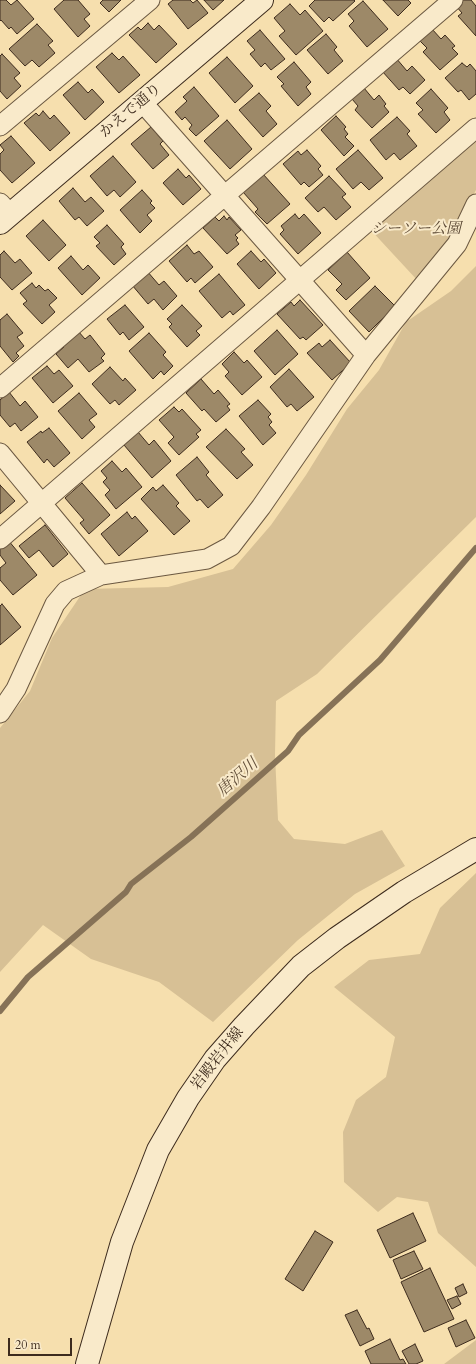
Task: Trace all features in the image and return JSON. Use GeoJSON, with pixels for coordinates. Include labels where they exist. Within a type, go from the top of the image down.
{"type":"FeatureCollection","features":[{"type":"Feature","properties":{"kind":"main road","name":"かえで通り"},"geometry":{"type":"LineString","coordinates":[[3,213],[142,102],[262,0]]}},
{"type":"Feature","properties":{"kind":"main road","name":"岩殿岩井線"},"geometry":{"type":"LineString","coordinates":[[87,1364],[122,1242],[158,1150],[188,1098],[215,1059],[300,966],[337,938],[404,892],[476,849]]}},
{"type":"Feature","properties":{"kind":"street"},"geometry":{"type":"LineString","coordinates":[[0,126],[150,0]]}},
{"type":"Feature","properties":{"kind":"street"},"geometry":{"type":"LineString","coordinates":[[0,388],[453,0]]}},
{"type":"Feature","properties":{"kind":"street"},"geometry":{"type":"LineString","coordinates":[[142,102],[366,355]]}},
{"type":"Feature","properties":{"kind":"street"},"geometry":{"type":"LineString","coordinates":[[0,539],[476,128]]}},
{"type":"Feature","properties":{"kind":"street"},"geometry":{"type":"LineString","coordinates":[[0,712],[16,689],[55,604],[66,591],[101,575],[207,559],[231,546],[261,507],[366,355],[457,244],[476,204]]}},
{"type":"Feature","properties":{"kind":"street"},"geometry":{"type":"LineString","coordinates":[[0,454],[101,575]]}},
{"type":"Feature","properties":{"kind":"green space","name":"シーソー公園"},"geometry":{"type":"Polygon","coordinates":[[[476,136],[476,190],[450,239],[418,281],[368,227],[476,136]]]}},
{"type":"Feature","properties":{"kind":"green space"},"geometry":{"type":"Polygon","coordinates":[[[476,266],[476,517],[317,674],[276,701],[275,755],[278,820],[294,839],[345,844],[382,830],[405,866],[355,894],[298,940],[213,1022],[159,982],[91,959],[43,925],[0,972],[0,728],[30,691],[52,638],[85,589],[168,587],[233,569],[271,525],[306,475],[347,409],[379,370],[406,322],[451,291],[476,266]]]}},
{"type":"Feature","properties":{"kind":"green space"},"geometry":{"type":"Polygon","coordinates":[[[476,873],[476,1267],[438,1233],[428,1202],[397,1197],[378,1212],[344,1182],[343,1132],[356,1100],[386,1077],[395,1037],[334,987],[369,960],[420,954],[440,908],[476,873]]]}},
{"type":"Feature","properties":{"kind":"green space"},"geometry":{"type":"Polygon","coordinates":[[[476,1340],[476,1364],[444,1364],[476,1340]]]}},
{"type":"Feature","properties":{"kind":"building"},"geometry":{"type":"Polygon","coordinates":[[[0,0],[6,0],[11,5],[17,0],[34,19],[17,34],[11,27],[9,29],[1,20],[0,21],[0,0]]]}},
{"type":"Feature","properties":{"kind":"building"},"geometry":{"type":"Polygon","coordinates":[[[64,0],[78,0],[90,14],[84,19],[90,26],[78,37],[54,9],[64,0]]]}},
{"type":"Feature","properties":{"kind":"building"},"geometry":{"type":"Polygon","coordinates":[[[103,0],[121,0],[109,12],[100,3],[103,0]]]}},
{"type":"Feature","properties":{"kind":"building"},"geometry":{"type":"Polygon","coordinates":[[[173,0],[190,0],[193,3],[197,0],[208,13],[188,29],[168,4],[173,0]]]}},
{"type":"Feature","properties":{"kind":"building"},"geometry":{"type":"Polygon","coordinates":[[[204,0],[224,0],[213,10],[204,0]]]}},
{"type":"Feature","properties":{"kind":"building"},"geometry":{"type":"Polygon","coordinates":[[[315,0],[355,1],[333,21],[329,17],[324,22],[309,6],[315,0]]]}},
{"type":"Feature","properties":{"kind":"building"},"geometry":{"type":"Polygon","coordinates":[[[383,0],[408,0],[411,3],[398,16],[383,0]]]}},
{"type":"Feature","properties":{"kind":"building"},"geometry":{"type":"Polygon","coordinates":[[[462,0],[471,0],[476,6],[476,36],[458,16],[462,13],[456,6],[462,0]]]}},
{"type":"Feature","properties":{"kind":"building"},"geometry":{"type":"Polygon","coordinates":[[[363,1],[388,29],[367,47],[349,26],[354,21],[348,14],[363,1]]]}},
{"type":"Feature","properties":{"kind":"building"},"geometry":{"type":"Polygon","coordinates":[[[290,4],[300,15],[305,10],[323,31],[296,55],[279,36],[285,31],[274,18],[290,4]]]}},
{"type":"Feature","properties":{"kind":"building"},"geometry":{"type":"Polygon","coordinates":[[[148,23],[154,30],[159,25],[177,44],[156,63],[129,35],[138,27],[141,30],[148,23]]]}},
{"type":"Feature","properties":{"kind":"building"},"geometry":{"type":"Polygon","coordinates":[[[37,24],[53,41],[48,45],[55,53],[39,67],[32,60],[25,66],[9,49],[37,24]]]}},
{"type":"Feature","properties":{"kind":"building"},"geometry":{"type":"Polygon","coordinates":[[[432,29],[441,39],[445,35],[455,46],[452,48],[458,54],[440,70],[423,52],[427,48],[420,41],[432,29]]]}},
{"type":"Feature","properties":{"kind":"building"},"geometry":{"type":"Polygon","coordinates":[[[260,30],[285,59],[271,70],[265,63],[261,67],[250,54],[255,50],[247,41],[260,30]]]}},
{"type":"Feature","properties":{"kind":"building"},"geometry":{"type":"Polygon","coordinates":[[[326,34],[337,47],[334,50],[343,61],[328,74],[307,50],[326,34]]]}},
{"type":"Feature","properties":{"kind":"building"},"geometry":{"type":"Polygon","coordinates":[[[112,53],[119,60],[123,56],[140,75],[119,93],[96,67],[112,53]]]}},
{"type":"Feature","properties":{"kind":"building"},"geometry":{"type":"Polygon","coordinates":[[[2,54],[20,73],[14,78],[21,86],[7,99],[0,91],[0,56],[2,54]]]}},
{"type":"Feature","properties":{"kind":"building"},"geometry":{"type":"Polygon","coordinates":[[[227,57],[253,86],[235,103],[209,73],[227,57]]]}},
{"type":"Feature","properties":{"kind":"building"},"geometry":{"type":"Polygon","coordinates":[[[396,58],[407,71],[412,66],[425,80],[410,94],[403,87],[399,90],[382,71],[396,58]]]}},
{"type":"Feature","properties":{"kind":"building"},"geometry":{"type":"Polygon","coordinates":[[[294,62],[311,82],[306,87],[311,94],[298,106],[281,86],[284,84],[277,77],[294,62]]]}},
{"type":"Feature","properties":{"kind":"building"},"geometry":{"type":"Polygon","coordinates":[[[462,63],[467,67],[470,64],[476,71],[476,94],[469,100],[461,90],[458,92],[445,78],[462,63]]]}},
{"type":"Feature","properties":{"kind":"building"},"geometry":{"type":"Polygon","coordinates":[[[78,82],[88,93],[92,89],[104,102],[85,120],[63,95],[78,82]]]}},
{"type":"Feature","properties":{"kind":"building"},"geometry":{"type":"Polygon","coordinates":[[[194,87],[219,116],[196,136],[189,129],[192,125],[185,117],[182,120],[175,112],[187,101],[183,97],[194,87]]]}},
{"type":"Feature","properties":{"kind":"building"},"geometry":{"type":"Polygon","coordinates":[[[364,88],[374,100],[379,95],[386,104],[384,106],[389,112],[372,128],[355,110],[358,106],[352,99],[364,88]]]}},
{"type":"Feature","properties":{"kind":"building"},"geometry":{"type":"Polygon","coordinates":[[[431,89],[448,108],[444,112],[450,120],[436,133],[418,114],[423,110],[416,103],[431,89]]]}},
{"type":"Feature","properties":{"kind":"building"},"geometry":{"type":"Polygon","coordinates":[[[259,93],[271,106],[266,111],[277,124],[263,137],[239,110],[259,93]]]}},
{"type":"Feature","properties":{"kind":"building"},"geometry":{"type":"Polygon","coordinates":[[[43,111],[50,119],[54,115],[70,133],[50,151],[24,123],[36,113],[39,116],[43,111]]]}},
{"type":"Feature","properties":{"kind":"building"},"geometry":{"type":"Polygon","coordinates":[[[336,116],[346,127],[344,129],[348,134],[345,137],[354,146],[344,156],[321,130],[336,116]]]}},
{"type":"Feature","properties":{"kind":"building"},"geometry":{"type":"Polygon","coordinates":[[[397,117],[410,131],[407,134],[417,146],[400,160],[394,153],[386,160],[370,140],[397,117]]]}},
{"type":"Feature","properties":{"kind":"building"},"geometry":{"type":"Polygon","coordinates":[[[227,120],[252,149],[230,169],[204,141],[227,120]]]}},
{"type":"Feature","properties":{"kind":"building"},"geometry":{"type":"Polygon","coordinates":[[[151,127],[163,141],[160,144],[169,155],[153,169],[131,144],[151,127]]]}},
{"type":"Feature","properties":{"kind":"building"},"geometry":{"type":"Polygon","coordinates":[[[11,136],[35,163],[12,183],[0,170],[0,154],[4,150],[0,145],[11,136]]]}},
{"type":"Feature","properties":{"kind":"building"},"geometry":{"type":"Polygon","coordinates":[[[307,150],[321,166],[318,169],[323,175],[309,187],[304,182],[301,185],[283,164],[298,151],[301,155],[307,150]]]}},
{"type":"Feature","properties":{"kind":"building"},"geometry":{"type":"Polygon","coordinates":[[[358,150],[383,178],[369,190],[361,182],[353,189],[336,169],[358,150]]]}},
{"type":"Feature","properties":{"kind":"building"},"geometry":{"type":"Polygon","coordinates":[[[113,156],[136,182],[120,197],[114,190],[107,196],[90,176],[113,156]]]}},
{"type":"Feature","properties":{"kind":"building"},"geometry":{"type":"Polygon","coordinates":[[[178,169],[186,178],[189,175],[201,189],[183,205],[163,183],[178,169]]]}},
{"type":"Feature","properties":{"kind":"building"},"geometry":{"type":"Polygon","coordinates":[[[263,174],[290,204],[267,224],[255,212],[258,209],[243,192],[263,174]]]}},
{"type":"Feature","properties":{"kind":"building"},"geometry":{"type":"Polygon","coordinates":[[[329,176],[346,194],[342,197],[351,207],[336,220],[324,207],[318,212],[305,198],[329,176]]]}},
{"type":"Feature","properties":{"kind":"building"},"geometry":{"type":"Polygon","coordinates":[[[73,188],[85,202],[91,197],[104,211],[87,226],[79,217],[75,220],[59,201],[73,188]]]}},
{"type":"Feature","properties":{"kind":"building"},"geometry":{"type":"Polygon","coordinates":[[[142,190],[152,201],[150,203],[155,208],[147,215],[152,221],[140,233],[120,210],[142,190]]]}},
{"type":"Feature","properties":{"kind":"building"},"geometry":{"type":"Polygon","coordinates":[[[295,214],[299,219],[304,214],[321,233],[298,254],[280,234],[284,230],[281,226],[295,214]]]}},
{"type":"Feature","properties":{"kind":"building"},"geometry":{"type":"Polygon","coordinates":[[[224,216],[227,220],[229,217],[241,230],[235,235],[238,238],[236,240],[239,244],[227,254],[203,228],[215,217],[219,221],[224,216]]]}},
{"type":"Feature","properties":{"kind":"building"},"geometry":{"type":"Polygon","coordinates":[[[43,220],[66,245],[49,261],[26,236],[43,220]]]}},
{"type":"Feature","properties":{"kind":"building"},"geometry":{"type":"Polygon","coordinates":[[[107,225],[124,244],[121,247],[126,254],[114,265],[96,246],[100,243],[94,237],[107,225]]]}},
{"type":"Feature","properties":{"kind":"building"},"geometry":{"type":"Polygon","coordinates":[[[187,245],[194,254],[199,251],[213,267],[195,283],[191,278],[187,282],[169,261],[187,245]]]}},
{"type":"Feature","properties":{"kind":"building"},"geometry":{"type":"Polygon","coordinates":[[[4,251],[15,263],[20,259],[32,273],[12,290],[0,277],[0,255],[4,251]]]}},
{"type":"Feature","properties":{"kind":"building"},"geometry":{"type":"Polygon","coordinates":[[[251,251],[261,262],[264,259],[276,273],[259,289],[237,264],[251,251]]]}},
{"type":"Feature","properties":{"kind":"building"},"geometry":{"type":"Polygon","coordinates":[[[347,252],[370,278],[346,300],[336,290],[342,284],[328,270],[347,252]]]}},
{"type":"Feature","properties":{"kind":"building"},"geometry":{"type":"Polygon","coordinates":[[[71,256],[83,270],[88,265],[100,278],[82,295],[58,268],[71,256]]]}},
{"type":"Feature","properties":{"kind":"building"},"geometry":{"type":"Polygon","coordinates":[[[147,271],[159,285],[164,281],[177,296],[163,310],[154,299],[148,304],[132,285],[147,271]]]}},
{"type":"Feature","properties":{"kind":"building"},"geometry":{"type":"Polygon","coordinates":[[[219,274],[245,305],[233,315],[230,311],[222,318],[199,291],[219,274]]]}},
{"type":"Feature","properties":{"kind":"building"},"geometry":{"type":"Polygon","coordinates":[[[32,283],[36,288],[39,285],[45,291],[48,289],[57,298],[49,305],[55,312],[42,324],[23,304],[27,301],[20,293],[32,283]]]}},
{"type":"Feature","properties":{"kind":"building"},"geometry":{"type":"Polygon","coordinates":[[[375,286],[395,306],[369,332],[349,311],[375,286]]]}},
{"type":"Feature","properties":{"kind":"building"},"geometry":{"type":"Polygon","coordinates":[[[300,300],[323,325],[306,340],[303,337],[300,339],[277,314],[291,302],[294,306],[300,300]]]}},
{"type":"Feature","properties":{"kind":"building"},"geometry":{"type":"Polygon","coordinates":[[[125,305],[144,327],[129,340],[123,332],[120,335],[107,319],[125,305]]]}},
{"type":"Feature","properties":{"kind":"building"},"geometry":{"type":"Polygon","coordinates":[[[182,305],[202,326],[196,331],[200,335],[187,347],[169,327],[172,324],[167,319],[182,305]]]}},
{"type":"Feature","properties":{"kind":"building"},"geometry":{"type":"Polygon","coordinates":[[[7,314],[23,333],[17,337],[24,346],[16,353],[19,356],[13,362],[0,346],[0,320],[7,314]]]}},
{"type":"Feature","properties":{"kind":"building"},"geometry":{"type":"Polygon","coordinates":[[[277,330],[298,354],[275,375],[254,351],[277,330]]]}},
{"type":"Feature","properties":{"kind":"building"},"geometry":{"type":"Polygon","coordinates":[[[78,331],[85,339],[90,335],[105,354],[101,358],[104,361],[89,372],[78,359],[68,368],[56,354],[64,347],[62,345],[78,331]]]}},
{"type":"Feature","properties":{"kind":"building"},"geometry":{"type":"Polygon","coordinates":[[[149,333],[166,352],[163,355],[173,366],[164,375],[161,371],[153,379],[129,351],[149,333]]]}},
{"type":"Feature","properties":{"kind":"building"},"geometry":{"type":"Polygon","coordinates":[[[330,340],[351,363],[332,380],[307,353],[319,343],[322,347],[330,340]]]}},
{"type":"Feature","properties":{"kind":"building"},"geometry":{"type":"Polygon","coordinates":[[[234,352],[244,363],[247,360],[262,377],[242,395],[225,376],[229,372],[222,364],[234,352]]]}},
{"type":"Feature","properties":{"kind":"building"},"geometry":{"type":"Polygon","coordinates":[[[47,366],[54,374],[59,370],[73,386],[53,403],[32,378],[47,366]]]}},
{"type":"Feature","properties":{"kind":"building"},"geometry":{"type":"Polygon","coordinates":[[[110,367],[123,381],[125,378],[136,390],[119,405],[115,400],[110,404],[92,384],[110,367]]]}},
{"type":"Feature","properties":{"kind":"building"},"geometry":{"type":"Polygon","coordinates":[[[289,369],[314,397],[297,411],[291,404],[287,407],[270,387],[289,369]]]}},
{"type":"Feature","properties":{"kind":"building"},"geometry":{"type":"Polygon","coordinates":[[[201,379],[214,394],[218,390],[230,404],[227,406],[230,410],[216,422],[204,409],[202,411],[186,393],[201,379]]]}},
{"type":"Feature","properties":{"kind":"building"},"geometry":{"type":"Polygon","coordinates":[[[9,392],[20,406],[25,401],[38,417],[21,431],[15,423],[10,427],[0,415],[0,400],[9,392]]]}},
{"type":"Feature","properties":{"kind":"building"},"geometry":{"type":"Polygon","coordinates":[[[79,393],[97,414],[89,420],[95,427],[82,439],[58,411],[79,393]]]}},
{"type":"Feature","properties":{"kind":"building"},"geometry":{"type":"Polygon","coordinates":[[[258,400],[271,414],[268,417],[272,422],[269,425],[276,433],[263,445],[239,416],[258,400]]]}},
{"type":"Feature","properties":{"kind":"building"},"geometry":{"type":"Polygon","coordinates":[[[174,407],[179,412],[182,409],[201,430],[196,434],[199,437],[179,455],[168,443],[174,437],[159,420],[174,407]]]}},
{"type":"Feature","properties":{"kind":"building"},"geometry":{"type":"Polygon","coordinates":[[[49,428],[70,453],[54,467],[47,459],[44,463],[27,442],[41,431],[42,433],[49,428]]]}},
{"type":"Feature","properties":{"kind":"building"},"geometry":{"type":"Polygon","coordinates":[[[226,429],[245,449],[241,452],[253,465],[237,479],[206,447],[226,429]]]}},
{"type":"Feature","properties":{"kind":"building"},"geometry":{"type":"Polygon","coordinates":[[[138,432],[149,445],[154,440],[171,461],[152,478],[124,445],[138,432]]]}},
{"type":"Feature","properties":{"kind":"building"},"geometry":{"type":"Polygon","coordinates":[[[197,457],[209,472],[206,475],[223,495],[208,508],[200,499],[197,501],[176,475],[197,457]]]}},
{"type":"Feature","properties":{"kind":"building"},"geometry":{"type":"Polygon","coordinates":[[[112,461],[122,472],[126,468],[142,487],[116,509],[105,495],[110,490],[103,482],[107,478],[101,471],[112,461]]]}},
{"type":"Feature","properties":{"kind":"building"},"geometry":{"type":"Polygon","coordinates":[[[82,483],[110,515],[89,534],[80,523],[84,520],[65,498],[82,483]]]}},
{"type":"Feature","properties":{"kind":"building"},"geometry":{"type":"Polygon","coordinates":[[[0,485],[15,501],[0,514],[0,485]]]}},
{"type":"Feature","properties":{"kind":"building"},"geometry":{"type":"Polygon","coordinates":[[[163,485],[179,503],[176,506],[190,521],[174,535],[141,499],[153,487],[156,491],[163,485]]]}},
{"type":"Feature","properties":{"kind":"building"},"geometry":{"type":"Polygon","coordinates":[[[127,512],[132,519],[135,516],[148,531],[119,556],[101,534],[127,512]]]}},
{"type":"Feature","properties":{"kind":"building"},"geometry":{"type":"Polygon","coordinates":[[[45,525],[68,554],[53,567],[39,550],[29,558],[19,546],[45,525]]]}},
{"type":"Feature","properties":{"kind":"building"},"geometry":{"type":"Polygon","coordinates":[[[8,540],[37,575],[13,595],[0,580],[0,568],[6,563],[0,555],[0,546],[8,540]]]}},
{"type":"Feature","properties":{"kind":"building"},"geometry":{"type":"Polygon","coordinates":[[[2,604],[21,627],[0,645],[0,606],[2,604]]]}},
{"type":"Feature","properties":{"kind":"building"},"geometry":{"type":"Polygon","coordinates":[[[413,1213],[426,1241],[390,1258],[377,1230],[413,1213]]]}},
{"type":"Feature","properties":{"kind":"building"},"geometry":{"type":"Polygon","coordinates":[[[315,1231],[333,1242],[303,1291],[285,1279],[315,1231]]]}},
{"type":"Feature","properties":{"kind":"building"},"geometry":{"type":"Polygon","coordinates":[[[414,1251],[423,1269],[401,1279],[393,1260],[414,1251]]]}},
{"type":"Feature","properties":{"kind":"building"},"geometry":{"type":"Polygon","coordinates":[[[430,1268],[454,1319],[424,1332],[401,1282],[430,1268]]]}},
{"type":"Feature","properties":{"kind":"building"},"geometry":{"type":"Polygon","coordinates":[[[463,1284],[467,1293],[459,1297],[455,1288],[463,1284]]]}},
{"type":"Feature","properties":{"kind":"building"},"geometry":{"type":"Polygon","coordinates":[[[457,1296],[461,1304],[452,1309],[447,1300],[457,1296]]]}},
{"type":"Feature","properties":{"kind":"building"},"geometry":{"type":"Polygon","coordinates":[[[357,1310],[367,1329],[369,1328],[374,1339],[360,1346],[345,1315],[357,1310]]]}},
{"type":"Feature","properties":{"kind":"building"},"geometry":{"type":"Polygon","coordinates":[[[466,1320],[475,1338],[456,1347],[448,1328],[466,1320]]]}},
{"type":"Feature","properties":{"kind":"building"},"geometry":{"type":"Polygon","coordinates":[[[390,1339],[400,1360],[403,1359],[406,1364],[371,1364],[365,1351],[390,1339]]]}},
{"type":"Feature","properties":{"kind":"building"},"geometry":{"type":"Polygon","coordinates":[[[415,1344],[423,1361],[416,1364],[409,1364],[402,1351],[415,1344]]]}},
{"type":"Feature","properties":{"kind":"waterway","name":"唐沢川"},"geometry":{"type":"LineString","coordinates":[[0,1011],[28,977],[126,892],[131,884],[191,837],[288,751],[299,735],[380,660],[476,548]]}}]}
